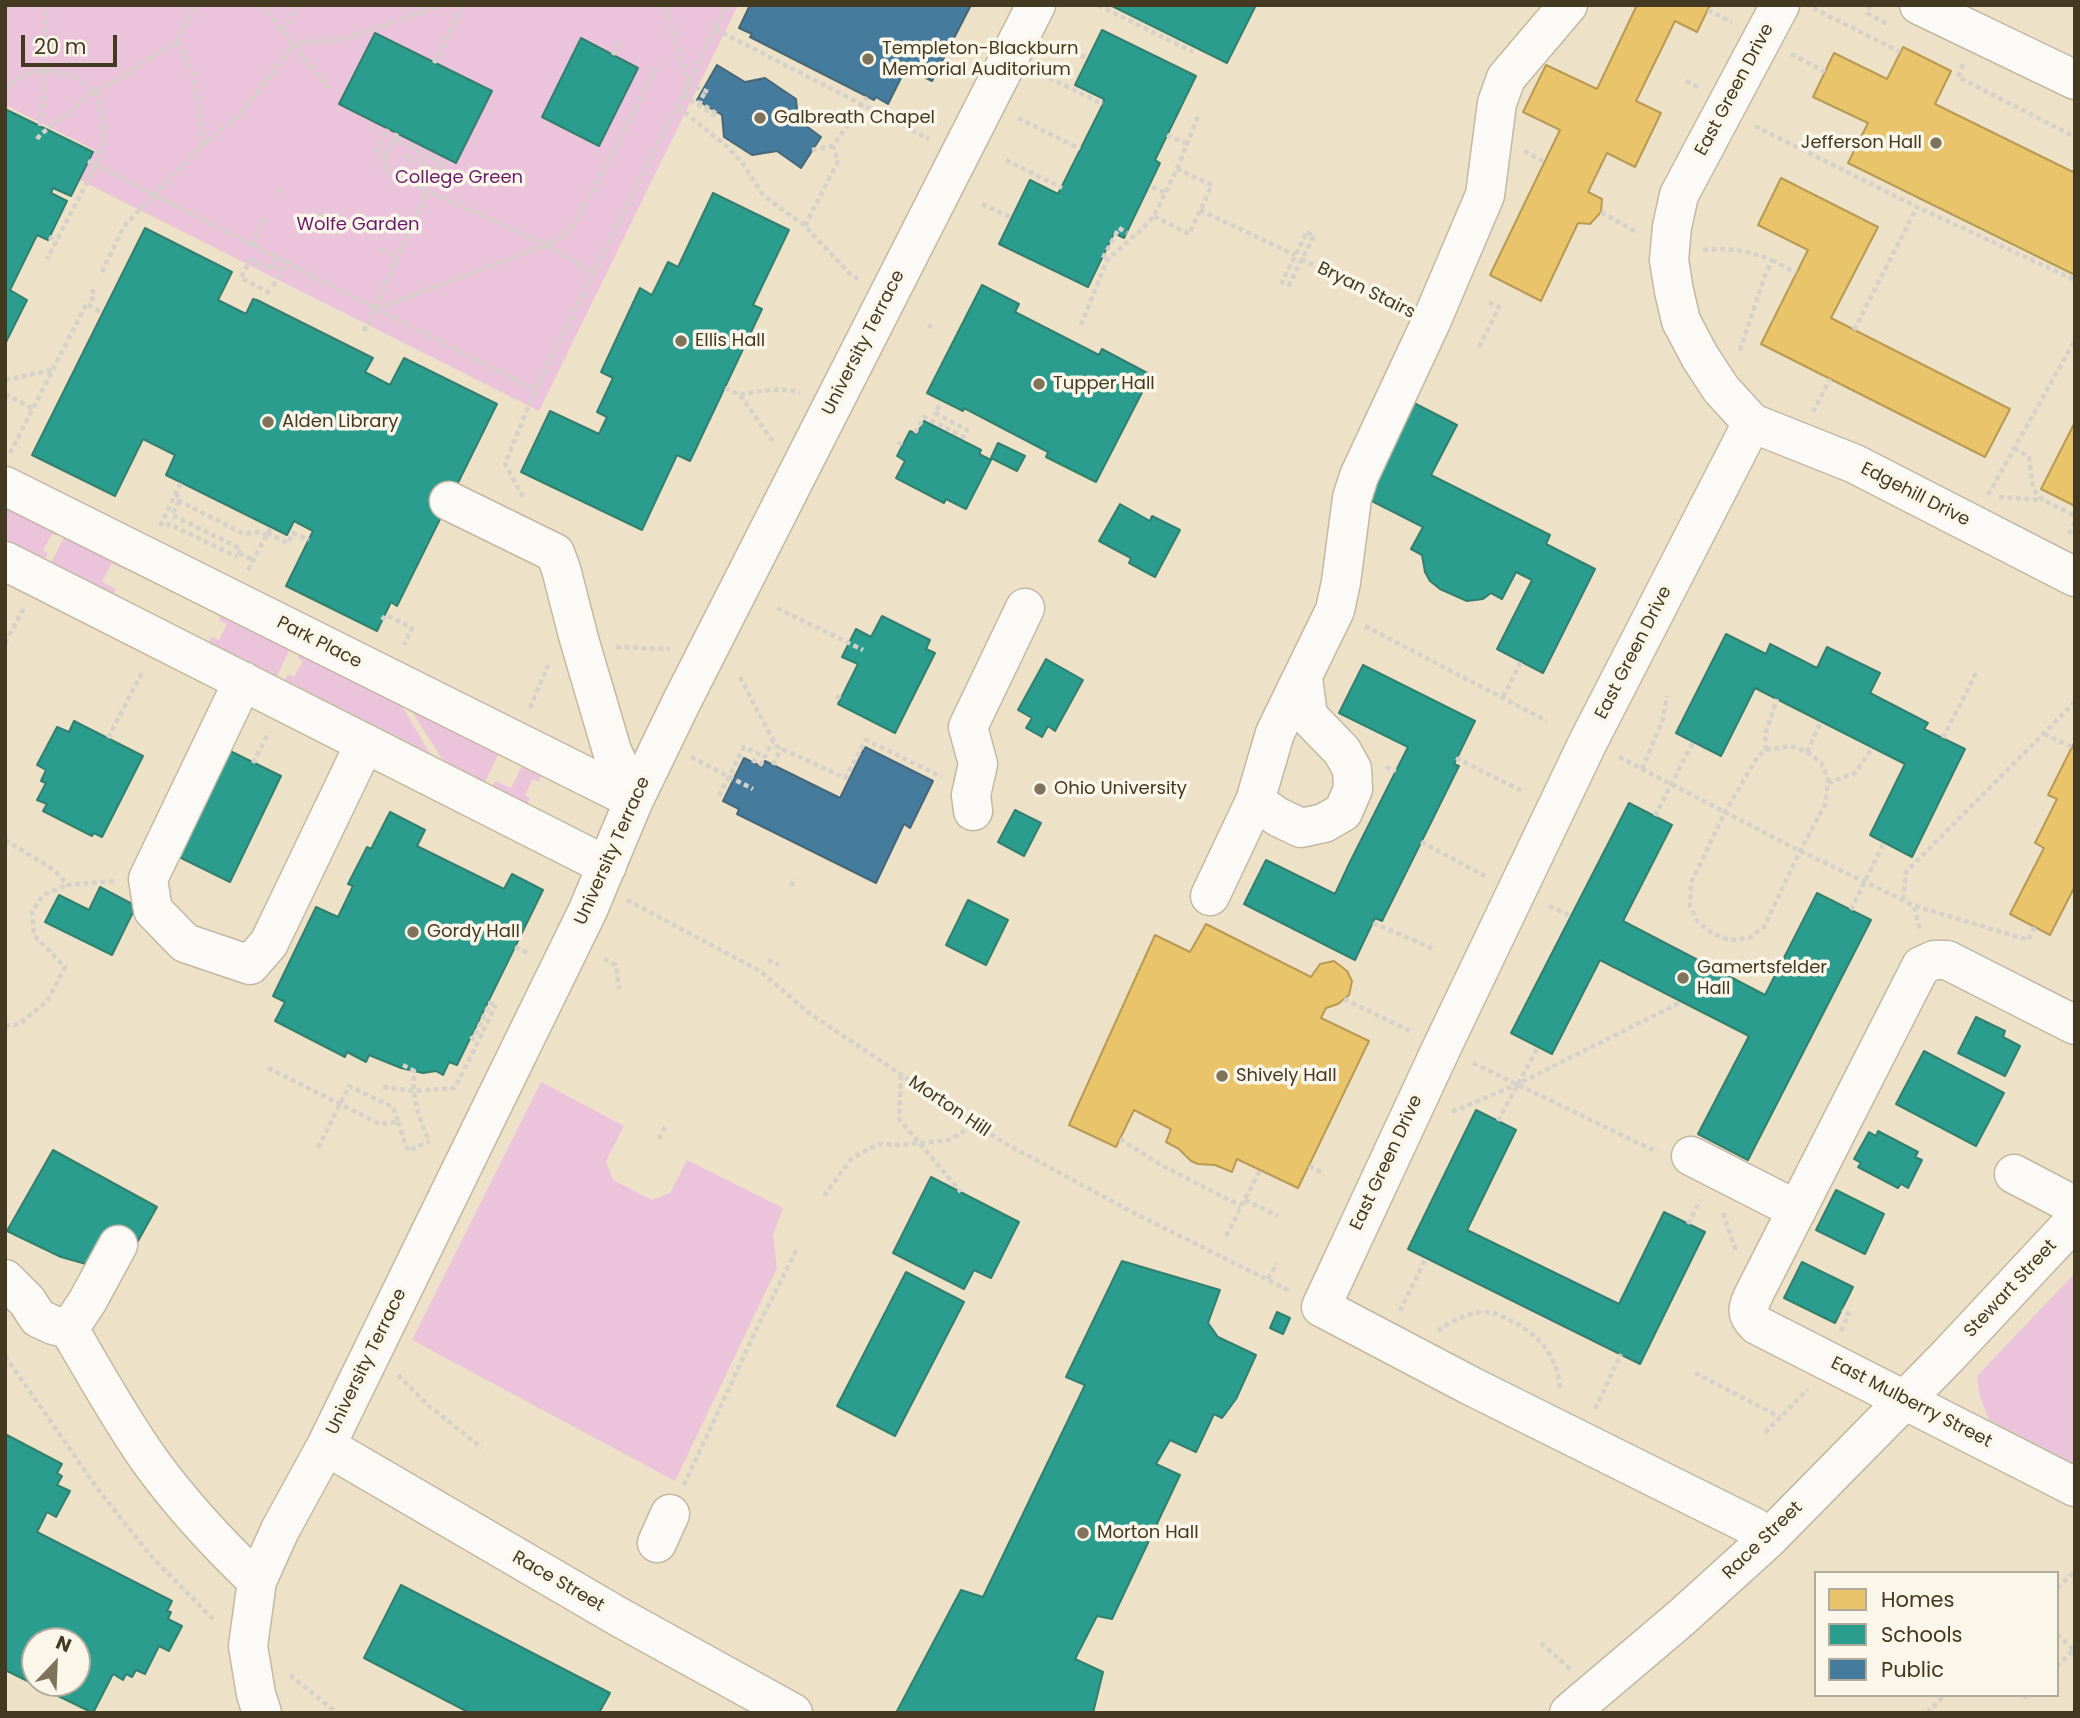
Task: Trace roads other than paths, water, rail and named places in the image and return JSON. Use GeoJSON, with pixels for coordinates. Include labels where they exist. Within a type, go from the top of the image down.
{"type":"FeatureCollection","features":[{"type":"Feature","properties":{"kind":"street","name":"University Terrace"},"geometry":{"type":"LineString","coordinates":[[262,1713],[248,1646],[257,1581],[280,1530],[326,1446],[588,910],[615,882],[634,800],[1036,5]]}},
{"type":"Feature","properties":{"kind":"street"},"geometry":{"type":"LineString","coordinates":[[1210,896],[1255,801],[1275,733],[1335,610],[1352,498],[1359,476],[1431,322],[1485,195],[1501,90],[1506,78],[1568,5]]}},
{"type":"Feature","properties":{"kind":"street","name":"East Green Drive"},"geometry":{"type":"LineString","coordinates":[[1754,1527],[1306,1299],[1377,1186],[1588,742],[1752,423],[1721,389],[1681,321],[1674,291],[1670,249],[1679,195],[1780,5]]}},
{"type":"Feature","properties":{"kind":"street"},"geometry":{"type":"LineString","coordinates":[[1905,15],[2075,80]]}},
{"type":"Feature","properties":{"kind":"street","name":"Edgehill Drive"},"geometry":{"type":"LineString","coordinates":[[1752,423],[1855,464],[2075,577]]}},
{"type":"Feature","properties":{"kind":"street","name":"Park Place"},"geometry":{"type":"LineString","coordinates":[[5,486],[634,800]]}},
{"type":"Feature","properties":{"kind":"street"},"geometry":{"type":"LineString","coordinates":[[449,501],[555,553],[612,751],[634,800]]}},
{"type":"Feature","properties":{"kind":"street"},"geometry":{"type":"LineString","coordinates":[[5,561],[365,743],[615,882]]}},
{"type":"Feature","properties":{"kind":"street"},"geometry":{"type":"LineString","coordinates":[[973,811],[971,795],[978,764],[968,727],[1025,608]]}},
{"type":"Feature","properties":{"kind":"street"},"geometry":{"type":"LineString","coordinates":[[1255,801],[1278,817],[1301,828],[1324,823],[1343,812],[1353,789],[1352,769],[1342,751],[1308,716],[1303,678]]}},
{"type":"Feature","properties":{"kind":"street"},"geometry":{"type":"LineString","coordinates":[[243,681],[148,879],[153,910],[185,943],[250,965],[269,943],[365,743]]}},
{"type":"Feature","properties":{"kind":"street"},"geometry":{"type":"LineString","coordinates":[[1677,1156],[1797,1210],[1921,966],[1934,960],[1947,960],[2075,1025]]}},
{"type":"Feature","properties":{"kind":"street"},"geometry":{"type":"LineString","coordinates":[[2014,1174],[2075,1206]]}},
{"type":"Feature","properties":{"kind":"street","name":"East Mulberry Street"},"geometry":{"type":"LineString","coordinates":[[1797,1210],[1750,1304],[1750,1318],[1758,1325],[2075,1487]]}},
{"type":"Feature","properties":{"kind":"street","name":"Stewart Street"},"geometry":{"type":"LineString","coordinates":[[1947,1357],[2075,1220]]}},
{"type":"Feature","properties":{"kind":"street"},"geometry":{"type":"LineString","coordinates":[[69,1329],[118,1245]]}},
{"type":"Feature","properties":{"kind":"street"},"geometry":{"type":"LineString","coordinates":[[5,1279],[27,1301],[38,1318],[69,1329],[127,1426],[152,1462],[200,1524],[257,1581]]}},
{"type":"Feature","properties":{"kind":"street","name":"Race Street"},"geometry":{"type":"LineString","coordinates":[[1574,1695],[1682,1618],[1767,1540],[1947,1357]]}},
{"type":"Feature","properties":{"kind":"street","name":"Race Street"},"geometry":{"type":"LineString","coordinates":[[326,1446],[619,1617],[793,1713]]}},
{"type":"Feature","properties":{"kind":"place","name":"Templeton-Blackburn Memorial Auditorium"},"geometry":{"type":"Point","coordinates":[868,59]}},
{"type":"Feature","properties":{"kind":"place","name":"Galbreath Chapel"},"geometry":{"type":"Point","coordinates":[760,118]}},
{"type":"Feature","properties":{"kind":"place","name":"Jefferson Hall"},"geometry":{"type":"Point","coordinates":[1936,143]}},
{"type":"Feature","properties":{"kind":"place","name":"Ellis Hall"},"geometry":{"type":"Point","coordinates":[681,341]}},
{"type":"Feature","properties":{"kind":"place","name":"Tupper Hall"},"geometry":{"type":"Point","coordinates":[1039,384]}},
{"type":"Feature","properties":{"kind":"place","name":"Alden Library"},"geometry":{"type":"Point","coordinates":[268,422]}},
{"type":"Feature","properties":{"kind":"place","name":"Ohio University"},"geometry":{"type":"Point","coordinates":[1040,789]}},
{"type":"Feature","properties":{"kind":"place","name":"Gordy Hall"},"geometry":{"type":"Point","coordinates":[413,932]}},
{"type":"Feature","properties":{"kind":"place","name":"Gamertsfelder Hall"},"geometry":{"type":"Point","coordinates":[1683,978]}},
{"type":"Feature","properties":{"kind":"place","name":"Shively Hall"},"geometry":{"type":"Point","coordinates":[1222,1076]}},
{"type":"Feature","properties":{"kind":"place","name":"Morton Hall"},"geometry":{"type":"Point","coordinates":[1083,1533]}},
{"type":"Feature","properties":{"kind":"park label","name":"College Green"},"geometry":{"type":"Point","coordinates":[459,178]}},
{"type":"Feature","properties":{"kind":"park label","name":"Wolfe Garden"},"geometry":{"type":"Point","coordinates":[358,225]}}]}
